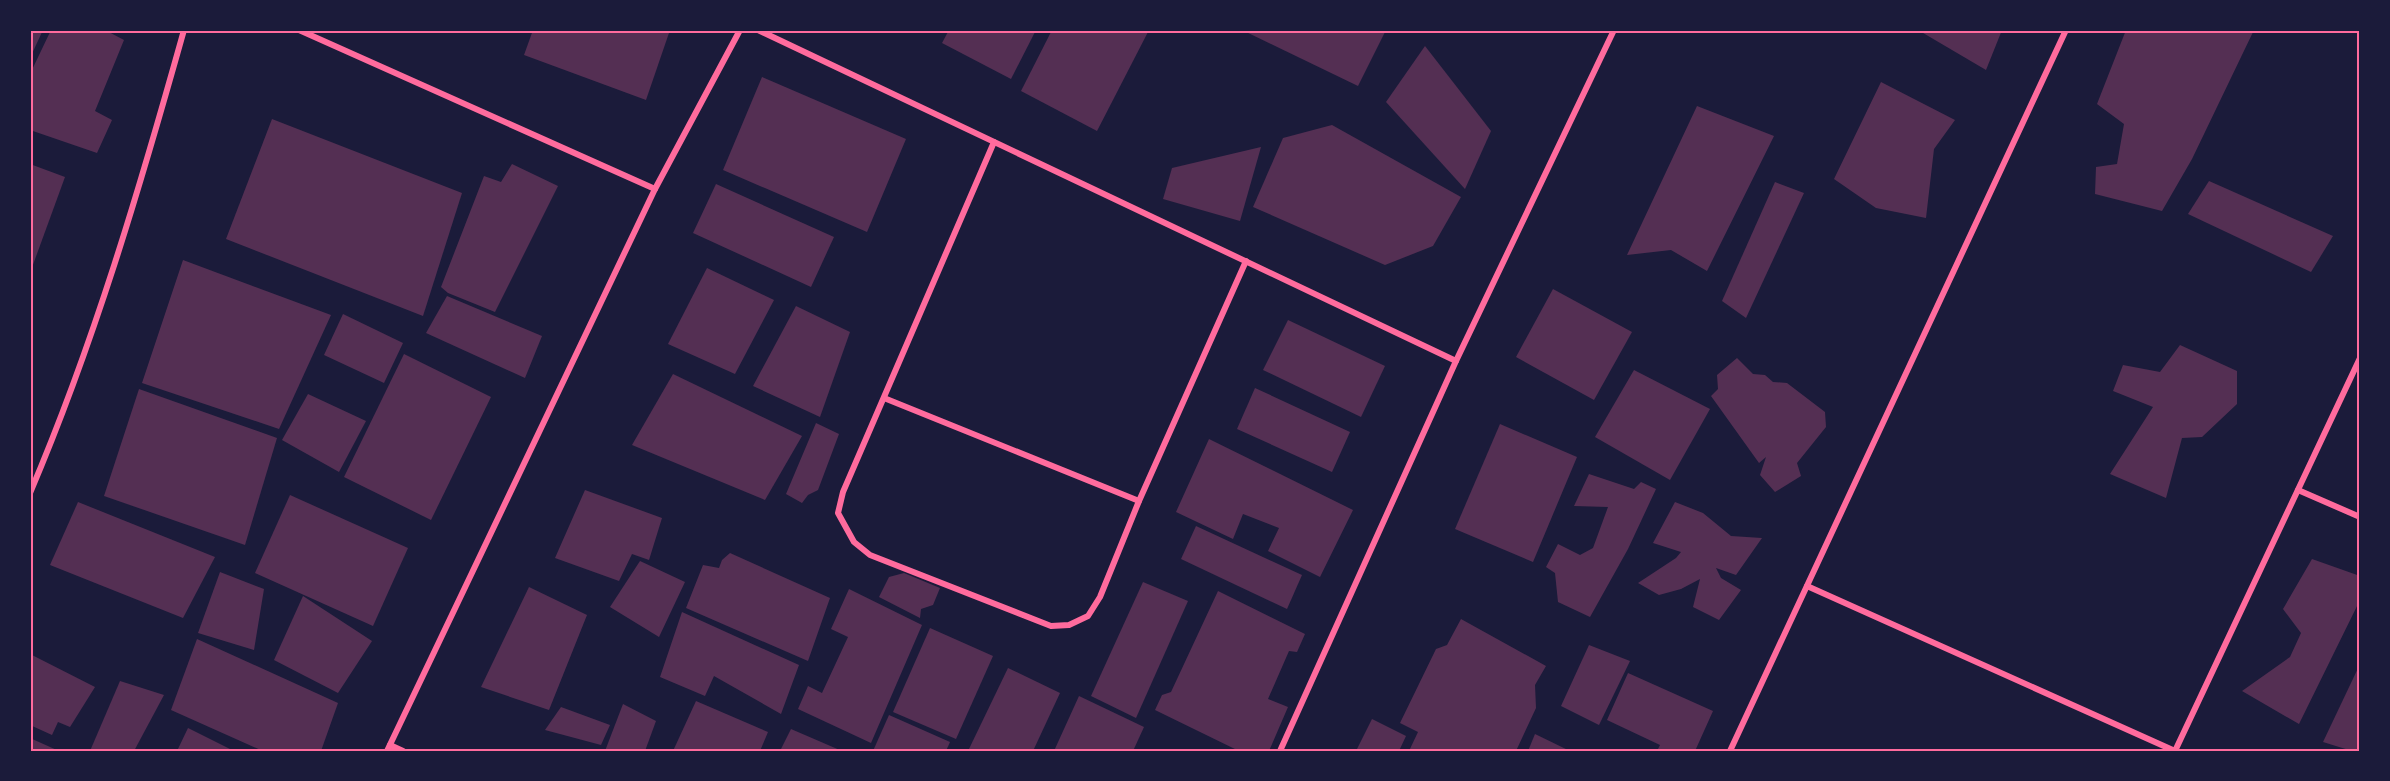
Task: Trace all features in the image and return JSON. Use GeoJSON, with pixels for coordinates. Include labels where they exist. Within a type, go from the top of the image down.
{"type":"FeatureCollection","features":[{"type":"Feature","properties":{"kind":"street"},"geometry":{"type":"LineString","coordinates":[[30,493],[62,419],[110,282],[184,30]]}},
{"type":"Feature","properties":{"kind":"street"},"geometry":{"type":"LineString","coordinates":[[299,30],[655,189]]}},
{"type":"Feature","properties":{"kind":"street"},"geometry":{"type":"LineString","coordinates":[[403,751],[388,748],[655,189],[740,30]]}},
{"type":"Feature","properties":{"kind":"street"},"geometry":{"type":"LineString","coordinates":[[758,30],[1456,361]]}},
{"type":"Feature","properties":{"kind":"street"},"geometry":{"type":"LineString","coordinates":[[1280,751],[1456,361],[1614,30]]}},
{"type":"Feature","properties":{"kind":"street"},"geometry":{"type":"LineString","coordinates":[[1730,751],[2066,30]]}},
{"type":"Feature","properties":{"kind":"street"},"geometry":{"type":"LineString","coordinates":[[994,142],[843,492],[838,513],[854,542],[870,555],[1051,626],[1068,625],[1088,616],[1100,597],[1139,501],[1246,261]]}},
{"type":"Feature","properties":{"kind":"street"},"geometry":{"type":"LineString","coordinates":[[1807,586],[2175,751],[2360,358]]}},
{"type":"Feature","properties":{"kind":"street"},"geometry":{"type":"LineString","coordinates":[[884,398],[1139,501]]}},
{"type":"Feature","properties":{"kind":"street"},"geometry":{"type":"LineString","coordinates":[[2298,490],[2360,517]]}},
{"type":"Feature","properties":{"kind":"building"},"geometry":{"type":"Polygon","coordinates":[[[30,30],[43,30],[30,58],[30,30]]]}},
{"type":"Feature","properties":{"kind":"building"},"geometry":{"type":"Polygon","coordinates":[[[51,30],[105,30],[124,40],[95,111],[112,120],[97,153],[30,130],[30,74],[51,30]]]}},
{"type":"Feature","properties":{"kind":"building"},"geometry":{"type":"Polygon","coordinates":[[[533,30],[670,30],[646,100],[524,55],[533,30]]]}},
{"type":"Feature","properties":{"kind":"building"},"geometry":{"type":"Polygon","coordinates":[[[949,30],[1036,30],[1011,79],[942,43],[949,30]]]}},
{"type":"Feature","properties":{"kind":"building"},"geometry":{"type":"Polygon","coordinates":[[[1052,30],[1149,30],[1097,131],[1021,91],[1052,30]]]}},
{"type":"Feature","properties":{"kind":"building"},"geometry":{"type":"Polygon","coordinates":[[[1242,30],[1386,30],[1358,86],[1242,30]]]}},
{"type":"Feature","properties":{"kind":"building"},"geometry":{"type":"Polygon","coordinates":[[[1918,30],[2002,30],[1986,70],[1918,30]]]}},
{"type":"Feature","properties":{"kind":"building"},"geometry":{"type":"Polygon","coordinates":[[[2126,30],[2254,30],[2192,159],[2162,211],[2095,194],[2096,167],[2117,164],[2124,124],[2097,104],[2126,30]]]}},
{"type":"Feature","properties":{"kind":"building"},"geometry":{"type":"Polygon","coordinates":[[[1425,46],[1491,131],[1465,189],[1386,102],[1425,46]]]}},
{"type":"Feature","properties":{"kind":"building"},"geometry":{"type":"Polygon","coordinates":[[[762,77],[906,139],[867,232],[723,170],[762,77]]]}},
{"type":"Feature","properties":{"kind":"building"},"geometry":{"type":"Polygon","coordinates":[[[1881,82],[1955,120],[1934,149],[1926,218],[1876,208],[1834,179],[1881,82]]]}},
{"type":"Feature","properties":{"kind":"building"},"geometry":{"type":"Polygon","coordinates":[[[1697,106],[1774,136],[1707,271],[1671,250],[1627,255],[1697,106]]]}},
{"type":"Feature","properties":{"kind":"building"},"geometry":{"type":"Polygon","coordinates":[[[272,119],[462,193],[423,316],[226,239],[272,119]]]}},
{"type":"Feature","properties":{"kind":"building"},"geometry":{"type":"Polygon","coordinates":[[[1332,125],[1461,197],[1433,246],[1385,265],[1253,207],[1283,138],[1332,125]]]}},
{"type":"Feature","properties":{"kind":"building"},"geometry":{"type":"Polygon","coordinates":[[[1261,147],[1240,221],[1163,199],[1172,168],[1261,147]]]}},
{"type":"Feature","properties":{"kind":"building"},"geometry":{"type":"Polygon","coordinates":[[[30,164],[65,177],[30,273],[30,164]]]}},
{"type":"Feature","properties":{"kind":"building"},"geometry":{"type":"Polygon","coordinates":[[[512,164],[558,186],[495,312],[448,293],[441,287],[484,176],[501,182],[512,164]]]}},
{"type":"Feature","properties":{"kind":"building"},"geometry":{"type":"Polygon","coordinates":[[[2209,181],[2333,236],[2311,272],[2188,214],[2209,181]]]}},
{"type":"Feature","properties":{"kind":"building"},"geometry":{"type":"Polygon","coordinates":[[[1775,182],[1804,193],[1746,318],[1722,301],[1775,182]]]}},
{"type":"Feature","properties":{"kind":"building"},"geometry":{"type":"Polygon","coordinates":[[[716,184],[834,237],[811,287],[693,233],[716,184]]]}},
{"type":"Feature","properties":{"kind":"building"},"geometry":{"type":"Polygon","coordinates":[[[183,260],[331,315],[279,429],[142,383],[183,260]]]}},
{"type":"Feature","properties":{"kind":"building"},"geometry":{"type":"Polygon","coordinates":[[[707,268],[774,300],[735,374],[668,344],[707,268]]]}},
{"type":"Feature","properties":{"kind":"building"},"geometry":{"type":"Polygon","coordinates":[[[1553,289],[1632,332],[1594,400],[1516,357],[1553,289]]]}},
{"type":"Feature","properties":{"kind":"building"},"geometry":{"type":"Polygon","coordinates":[[[447,296],[542,336],[525,378],[426,333],[447,296]]]}},
{"type":"Feature","properties":{"kind":"building"},"geometry":{"type":"Polygon","coordinates":[[[796,306],[850,332],[820,417],[753,386],[796,306]]]}},
{"type":"Feature","properties":{"kind":"building"},"geometry":{"type":"Polygon","coordinates":[[[343,314],[403,343],[384,383],[324,355],[343,314]]]}},
{"type":"Feature","properties":{"kind":"building"},"geometry":{"type":"Polygon","coordinates":[[[1288,320],[1385,366],[1361,417],[1263,370],[1288,320]]]}},
{"type":"Feature","properties":{"kind":"building"},"geometry":{"type":"Polygon","coordinates":[[[2180,345],[2237,371],[2237,404],[2202,437],[2182,438],[2166,498],[2110,474],[2153,407],[2113,391],[2123,365],[2160,372],[2180,345]]]}},
{"type":"Feature","properties":{"kind":"building"},"geometry":{"type":"Polygon","coordinates":[[[404,354],[491,397],[431,520],[344,477],[404,354]]]}},
{"type":"Feature","properties":{"kind":"building"},"geometry":{"type":"Polygon","coordinates":[[[1737,358],[1753,374],[1765,375],[1773,382],[1787,383],[1825,412],[1826,427],[1797,463],[1801,476],[1775,492],[1760,475],[1766,457],[1759,463],[1711,396],[1718,389],[1717,375],[1737,358]]]}},
{"type":"Feature","properties":{"kind":"building"},"geometry":{"type":"Polygon","coordinates":[[[1634,370],[1710,409],[1670,480],[1595,437],[1634,370]]]}},
{"type":"Feature","properties":{"kind":"building"},"geometry":{"type":"Polygon","coordinates":[[[673,374],[802,436],[765,500],[632,445],[673,374]]]}},
{"type":"Feature","properties":{"kind":"building"},"geometry":{"type":"Polygon","coordinates":[[[1255,388],[1350,432],[1332,472],[1237,429],[1255,388]]]}},
{"type":"Feature","properties":{"kind":"building"},"geometry":{"type":"Polygon","coordinates":[[[139,389],[277,438],[245,545],[104,496],[139,389]]]}},
{"type":"Feature","properties":{"kind":"building"},"geometry":{"type":"Polygon","coordinates":[[[308,394],[366,421],[339,472],[282,440],[308,394]]]}},
{"type":"Feature","properties":{"kind":"building"},"geometry":{"type":"Polygon","coordinates":[[[816,423],[839,434],[818,490],[808,495],[802,503],[786,494],[816,423]]]}},
{"type":"Feature","properties":{"kind":"building"},"geometry":{"type":"Polygon","coordinates":[[[1500,424],[1577,457],[1533,562],[1455,529],[1500,424]]]}},
{"type":"Feature","properties":{"kind":"building"},"geometry":{"type":"Polygon","coordinates":[[[1209,439],[1353,510],[1320,577],[1268,551],[1279,528],[1243,514],[1233,539],[1176,512],[1209,439]]]}},
{"type":"Feature","properties":{"kind":"building"},"geometry":{"type":"Polygon","coordinates":[[[1589,474],[1634,489],[1641,482],[1656,489],[1628,549],[1590,617],[1558,602],[1555,573],[1546,567],[1558,544],[1580,555],[1593,548],[1608,507],[1574,506],[1589,474]]]}},
{"type":"Feature","properties":{"kind":"building"},"geometry":{"type":"Polygon","coordinates":[[[585,490],[662,518],[649,560],[632,554],[619,581],[555,558],[585,490]]]}},
{"type":"Feature","properties":{"kind":"building"},"geometry":{"type":"Polygon","coordinates":[[[290,495],[408,548],[373,626],[255,573],[290,495]]]}},
{"type":"Feature","properties":{"kind":"building"},"geometry":{"type":"Polygon","coordinates":[[[78,502],[215,557],[183,618],[50,565],[78,502]]]}},
{"type":"Feature","properties":{"kind":"building"},"geometry":{"type":"Polygon","coordinates":[[[1675,502],[1703,513],[1731,536],[1762,538],[1736,575],[1716,568],[1721,578],[1741,590],[1719,620],[1693,607],[1700,579],[1681,589],[1659,595],[1638,583],[1676,558],[1681,552],[1653,543],[1675,502]]]}},
{"type":"Feature","properties":{"kind":"building"},"geometry":{"type":"Polygon","coordinates":[[[1196,526],[1302,575],[1287,609],[1181,559],[1196,526]]]}},
{"type":"Feature","properties":{"kind":"building"},"geometry":{"type":"Polygon","coordinates":[[[730,553],[830,598],[808,661],[686,608],[703,565],[719,568],[722,560],[730,553]]]}},
{"type":"Feature","properties":{"kind":"building"},"geometry":{"type":"Polygon","coordinates":[[[2312,559],[2360,576],[2360,600],[2299,724],[2242,691],[2290,657],[2301,633],[2283,609],[2312,559]]]}},
{"type":"Feature","properties":{"kind":"building"},"geometry":{"type":"Polygon","coordinates":[[[640,561],[685,582],[659,637],[610,607],[640,561]]]}},
{"type":"Feature","properties":{"kind":"building"},"geometry":{"type":"Polygon","coordinates":[[[220,572],[264,589],[254,650],[198,633],[220,572]]]}},
{"type":"Feature","properties":{"kind":"building"},"geometry":{"type":"Polygon","coordinates":[[[904,573],[940,588],[933,605],[921,609],[920,618],[879,597],[889,577],[904,573]]]}},
{"type":"Feature","properties":{"kind":"building"},"geometry":{"type":"Polygon","coordinates":[[[1143,582],[1188,601],[1136,718],[1091,696],[1143,582]]]}},
{"type":"Feature","properties":{"kind":"building"},"geometry":{"type":"Polygon","coordinates":[[[529,587],[587,615],[549,710],[481,687],[529,587]]]}},
{"type":"Feature","properties":{"kind":"building"},"geometry":{"type":"Polygon","coordinates":[[[849,589],[922,625],[871,743],[798,709],[808,686],[822,693],[848,637],[831,629],[849,589]]]}},
{"type":"Feature","properties":{"kind":"building"},"geometry":{"type":"Polygon","coordinates":[[[1218,591],[1305,634],[1297,652],[1289,651],[1268,699],[1288,707],[1269,751],[1239,751],[1155,710],[1162,695],[1171,692],[1218,591]]]}},
{"type":"Feature","properties":{"kind":"building"},"geometry":{"type":"Polygon","coordinates":[[[303,596],[372,641],[338,693],[274,660],[303,596]]]}},
{"type":"Feature","properties":{"kind":"building"},"geometry":{"type":"Polygon","coordinates":[[[682,612],[799,665],[781,714],[714,676],[705,696],[660,677],[682,612]]]}},
{"type":"Feature","properties":{"kind":"building"},"geometry":{"type":"Polygon","coordinates":[[[1461,619],[1546,666],[1535,685],[1536,708],[1516,751],[1409,751],[1418,732],[1400,723],[1436,649],[1447,645],[1461,619]]]}},
{"type":"Feature","properties":{"kind":"building"},"geometry":{"type":"Polygon","coordinates":[[[930,628],[993,656],[956,739],[893,712],[930,628]]]}},
{"type":"Feature","properties":{"kind":"building"},"geometry":{"type":"Polygon","coordinates":[[[197,639],[338,703],[321,751],[263,751],[171,710],[197,639]]]}},
{"type":"Feature","properties":{"kind":"building"},"geometry":{"type":"Polygon","coordinates":[[[1589,645],[1630,661],[1599,725],[1561,706],[1589,645]]]}},
{"type":"Feature","properties":{"kind":"building"},"geometry":{"type":"Polygon","coordinates":[[[30,654],[95,687],[70,727],[58,722],[52,735],[30,725],[30,654]]]}},
{"type":"Feature","properties":{"kind":"building"},"geometry":{"type":"Polygon","coordinates":[[[2360,664],[2360,751],[2352,751],[2323,742],[2360,664]]]}},
{"type":"Feature","properties":{"kind":"building"},"geometry":{"type":"Polygon","coordinates":[[[1008,668],[1060,693],[1033,751],[968,751],[1008,668]]]}},
{"type":"Feature","properties":{"kind":"building"},"geometry":{"type":"Polygon","coordinates":[[[1628,673],[1713,711],[1695,751],[1657,751],[1660,745],[1607,720],[1628,673]]]}},
{"type":"Feature","properties":{"kind":"building"},"geometry":{"type":"Polygon","coordinates":[[[120,681],[164,695],[134,751],[90,751],[120,681]]]}},
{"type":"Feature","properties":{"kind":"building"},"geometry":{"type":"Polygon","coordinates":[[[1079,696],[1144,727],[1133,751],[1054,751],[1079,696]]]}},
{"type":"Feature","properties":{"kind":"building"},"geometry":{"type":"Polygon","coordinates":[[[696,701],[768,732],[760,751],[673,751],[696,701]]]}},
{"type":"Feature","properties":{"kind":"building"},"geometry":{"type":"Polygon","coordinates":[[[623,704],[656,721],[645,751],[605,751],[623,704]]]}},
{"type":"Feature","properties":{"kind":"building"},"geometry":{"type":"Polygon","coordinates":[[[561,707],[610,725],[601,745],[545,730],[561,707]]]}},
{"type":"Feature","properties":{"kind":"building"},"geometry":{"type":"Polygon","coordinates":[[[889,715],[950,742],[946,751],[873,751],[889,715]]]}},
{"type":"Feature","properties":{"kind":"building"},"geometry":{"type":"Polygon","coordinates":[[[1372,719],[1406,736],[1399,751],[1356,751],[1372,719]]]}},
{"type":"Feature","properties":{"kind":"building"},"geometry":{"type":"Polygon","coordinates":[[[188,728],[234,751],[177,751],[188,728]]]}},
{"type":"Feature","properties":{"kind":"building"},"geometry":{"type":"Polygon","coordinates":[[[791,729],[842,751],[780,751],[791,729]]]}},
{"type":"Feature","properties":{"kind":"building"},"geometry":{"type":"Polygon","coordinates":[[[1535,734],[1570,751],[1528,751],[1535,734]]]}},
{"type":"Feature","properties":{"kind":"building"},"geometry":{"type":"Polygon","coordinates":[[[30,738],[59,751],[30,751],[30,738]]]}}]}
